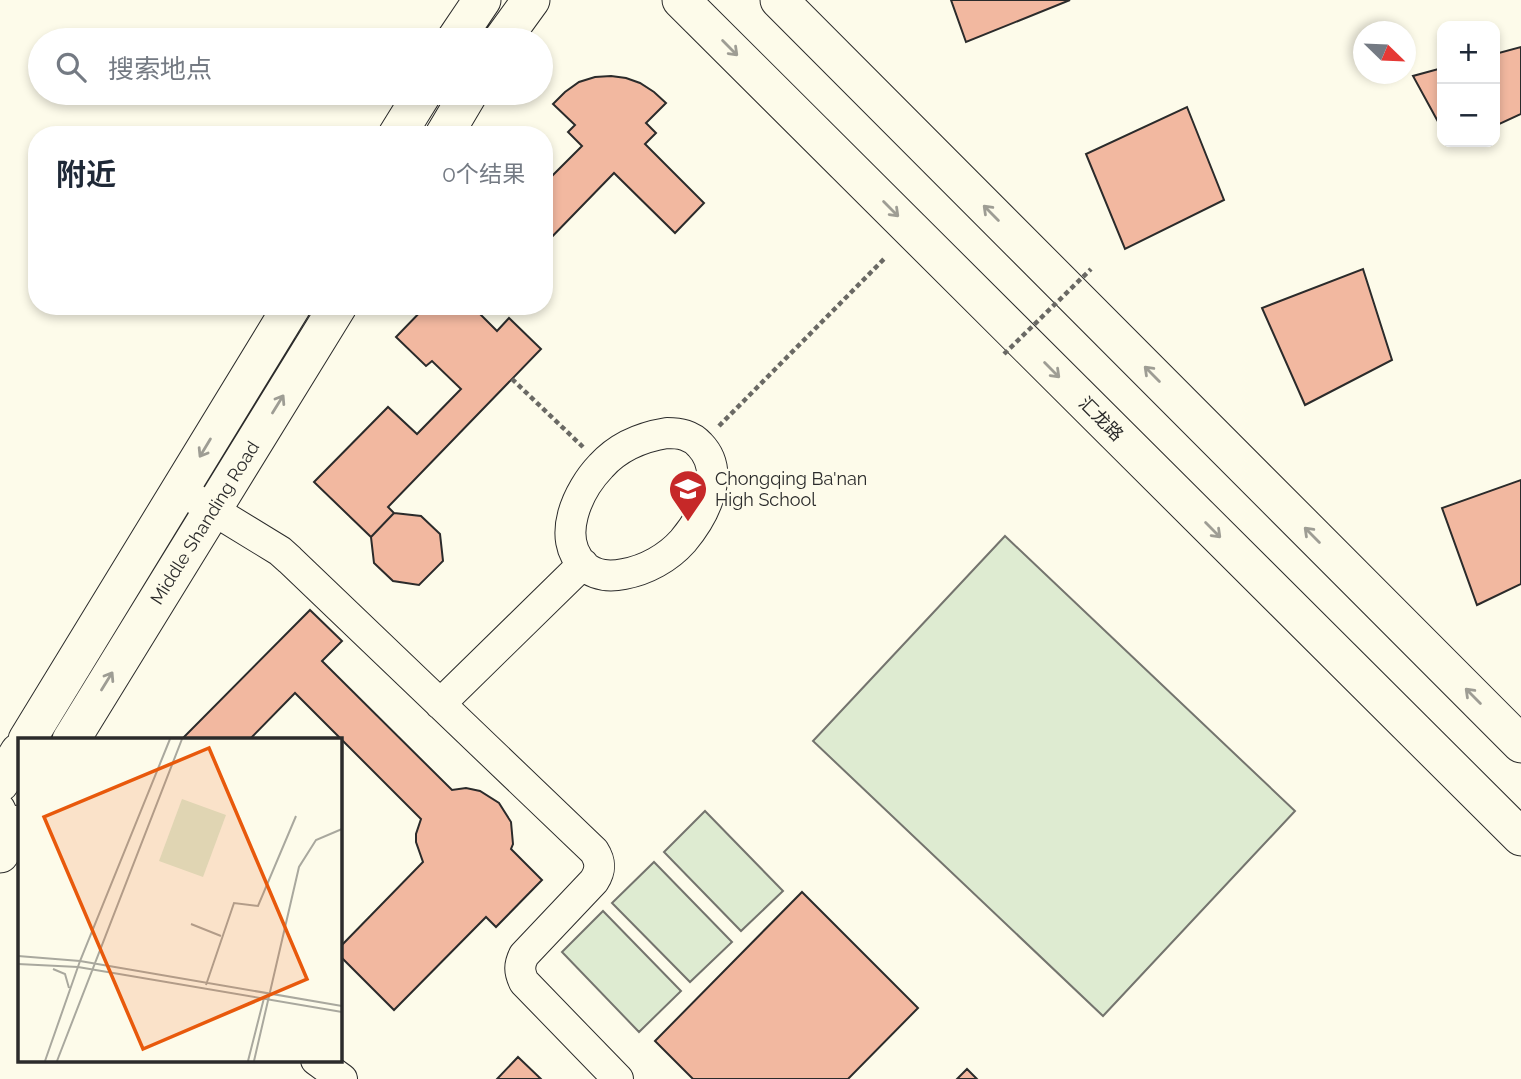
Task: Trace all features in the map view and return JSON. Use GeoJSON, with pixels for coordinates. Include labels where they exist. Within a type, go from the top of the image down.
{"type":"FeatureCollection","features":[{"type":"Feature","properties":{"kind":"main road"},"geometry":{"type":"LineString","coordinates":[[463,28],[482,0]]}},
{"type":"Feature","properties":{"kind":"main road"},"geometry":{"type":"LineString","coordinates":[[511,28],[531,0]]}},
{"type":"Feature","properties":{"kind":"main road","name":"汇龙路"},"geometry":{"type":"LineString","coordinates":[[681,0],[1521,837]]}},
{"type":"Feature","properties":{"kind":"main road"},"geometry":{"type":"LineString","coordinates":[[779,0],[1521,744]]}},
{"type":"Feature","properties":{"kind":"main road"},"geometry":{"type":"LineString","coordinates":[[403,126],[416,105]]}},
{"type":"Feature","properties":{"kind":"main road"},"geometry":{"type":"LineString","coordinates":[[449,126],[462,105]]}},
{"type":"Feature","properties":{"kind":"main road"},"geometry":{"type":"LineString","coordinates":[[28,738],[286,315]]}},
{"type":"Feature","properties":{"kind":"main road","name":"Middle Shanding Road"},"geometry":{"type":"LineString","coordinates":[[72,738],[332,315]]}},
{"type":"Feature","properties":{"kind":"main road"},"geometry":{"type":"LineString","coordinates":[[0,783],[18,754]]}},
{"type":"Feature","properties":{"kind":"street"},"geometry":{"type":"LineString","coordinates":[[654,435],[684,435],[700,445],[711,461],[710,491],[695,526],[681,543],[652,565],[629,574],[606,576],[593,572],[583,564],[575,554],[571,541],[572,518],[587,483],[602,465],[631,444],[654,435]]}},
{"type":"Feature","properties":{"kind":"street"},"geometry":{"type":"LineString","coordinates":[[180,489],[280,551],[594,851],[600,866],[599,873],[524,955],[520,974],[524,982],[618,1079]]}},
{"type":"Feature","properties":{"kind":"street"},"geometry":{"type":"LineString","coordinates":[[440,704],[583,564]]}},
{"type":"Feature","properties":{"kind":"street"},"geometry":{"type":"LineString","coordinates":[[319,1062],[342,1079]]}},
{"type":"Feature","properties":{"kind":"path"},"geometry":{"type":"LineString","coordinates":[[700,445],[885,258]]}},
{"type":"Feature","properties":{"kind":"path"},"geometry":{"type":"LineString","coordinates":[[1004,354],[1091,269]]}},
{"type":"Feature","properties":{"kind":"path"},"geometry":{"type":"LineString","coordinates":[[512,379],[602,465]]}},
{"type":"Feature","properties":{"kind":"green space"},"geometry":{"type":"Polygon","coordinates":[[[1005,536],[1295,811],[1103,1016],[813,741],[1005,536]]]}},
{"type":"Feature","properties":{"kind":"green space"},"geometry":{"type":"Polygon","coordinates":[[[705,811],[783,891],[741,931],[664,852],[705,811]]]}},
{"type":"Feature","properties":{"kind":"green space"},"geometry":{"type":"Polygon","coordinates":[[[654,862],[732,942],[690,982],[612,903],[654,862]]]}},
{"type":"Feature","properties":{"kind":"green space"},"geometry":{"type":"Polygon","coordinates":[[[603,911],[681,991],[639,1032],[562,952],[603,911]]]}},
{"type":"Feature","properties":{"kind":"building"},"geometry":{"type":"Polygon","coordinates":[[[951,0],[1070,0],[966,42],[951,0]]]}},
{"type":"Feature","properties":{"kind":"building"},"geometry":{"type":"Polygon","coordinates":[[[1521,47],[1521,114],[1500,124],[1500,84],[1500,53],[1521,47]]]}},
{"type":"Feature","properties":{"kind":"building"},"geometry":{"type":"Polygon","coordinates":[[[1437,69],[1437,120],[1416,81],[1416,75],[1437,69]]]}},
{"type":"Feature","properties":{"kind":"building"},"geometry":{"type":"Polygon","coordinates":[[[595,77],[626,78],[640,83],[666,103],[646,123],[656,133],[645,144],[704,203],[675,233],[614,173],[553,236],[553,175],[582,146],[568,132],[575,125],[553,104],[579,82],[595,77]]]}},
{"type":"Feature","properties":{"kind":"building"},"geometry":{"type":"Polygon","coordinates":[[[1187,107],[1224,200],[1125,249],[1086,154],[1187,107]]]}},
{"type":"Feature","properties":{"kind":"building"},"geometry":{"type":"Polygon","coordinates":[[[1363,269],[1392,360],[1305,405],[1262,308],[1363,269]]]}},
{"type":"Feature","properties":{"kind":"building"},"geometry":{"type":"Polygon","coordinates":[[[417,315],[481,315],[497,331],[509,318],[541,349],[388,507],[394,513],[371,537],[314,482],[388,407],[417,434],[461,389],[432,361],[426,366],[396,337],[417,315]]]}},
{"type":"Feature","properties":{"kind":"building"},"geometry":{"type":"Polygon","coordinates":[[[1521,480],[1521,584],[1477,605],[1442,508],[1521,480]]]}},
{"type":"Feature","properties":{"kind":"building"},"geometry":{"type":"Polygon","coordinates":[[[394,513],[421,516],[440,534],[443,561],[419,585],[393,581],[374,563],[371,537],[394,513]]]}},
{"type":"Feature","properties":{"kind":"building"},"geometry":{"type":"Polygon","coordinates":[[[310,610],[342,641],[322,661],[452,790],[466,788],[480,791],[499,803],[511,822],[511,849],[542,880],[496,927],[486,917],[394,1010],[341,957],[341,946],[423,862],[416,842],[421,819],[295,693],[251,738],[183,738],[310,610]]]}},
{"type":"Feature","properties":{"kind":"building"},"geometry":{"type":"Polygon","coordinates":[[[802,892],[918,1008],[848,1079],[693,1079],[655,1041],[802,892]]]}},
{"type":"Feature","properties":{"kind":"building"},"geometry":{"type":"Polygon","coordinates":[[[518,1057],[541,1079],[497,1079],[518,1057]]]}},
{"type":"Feature","properties":{"kind":"building"},"geometry":{"type":"Polygon","coordinates":[[[967,1069],[977,1079],[957,1079],[967,1069]]]}},
{"type":"Feature","properties":{"kind":"place","name":"Chongqing Ba'nan High School"},"geometry":{"type":"Point","coordinates":[688,523]}}]}
